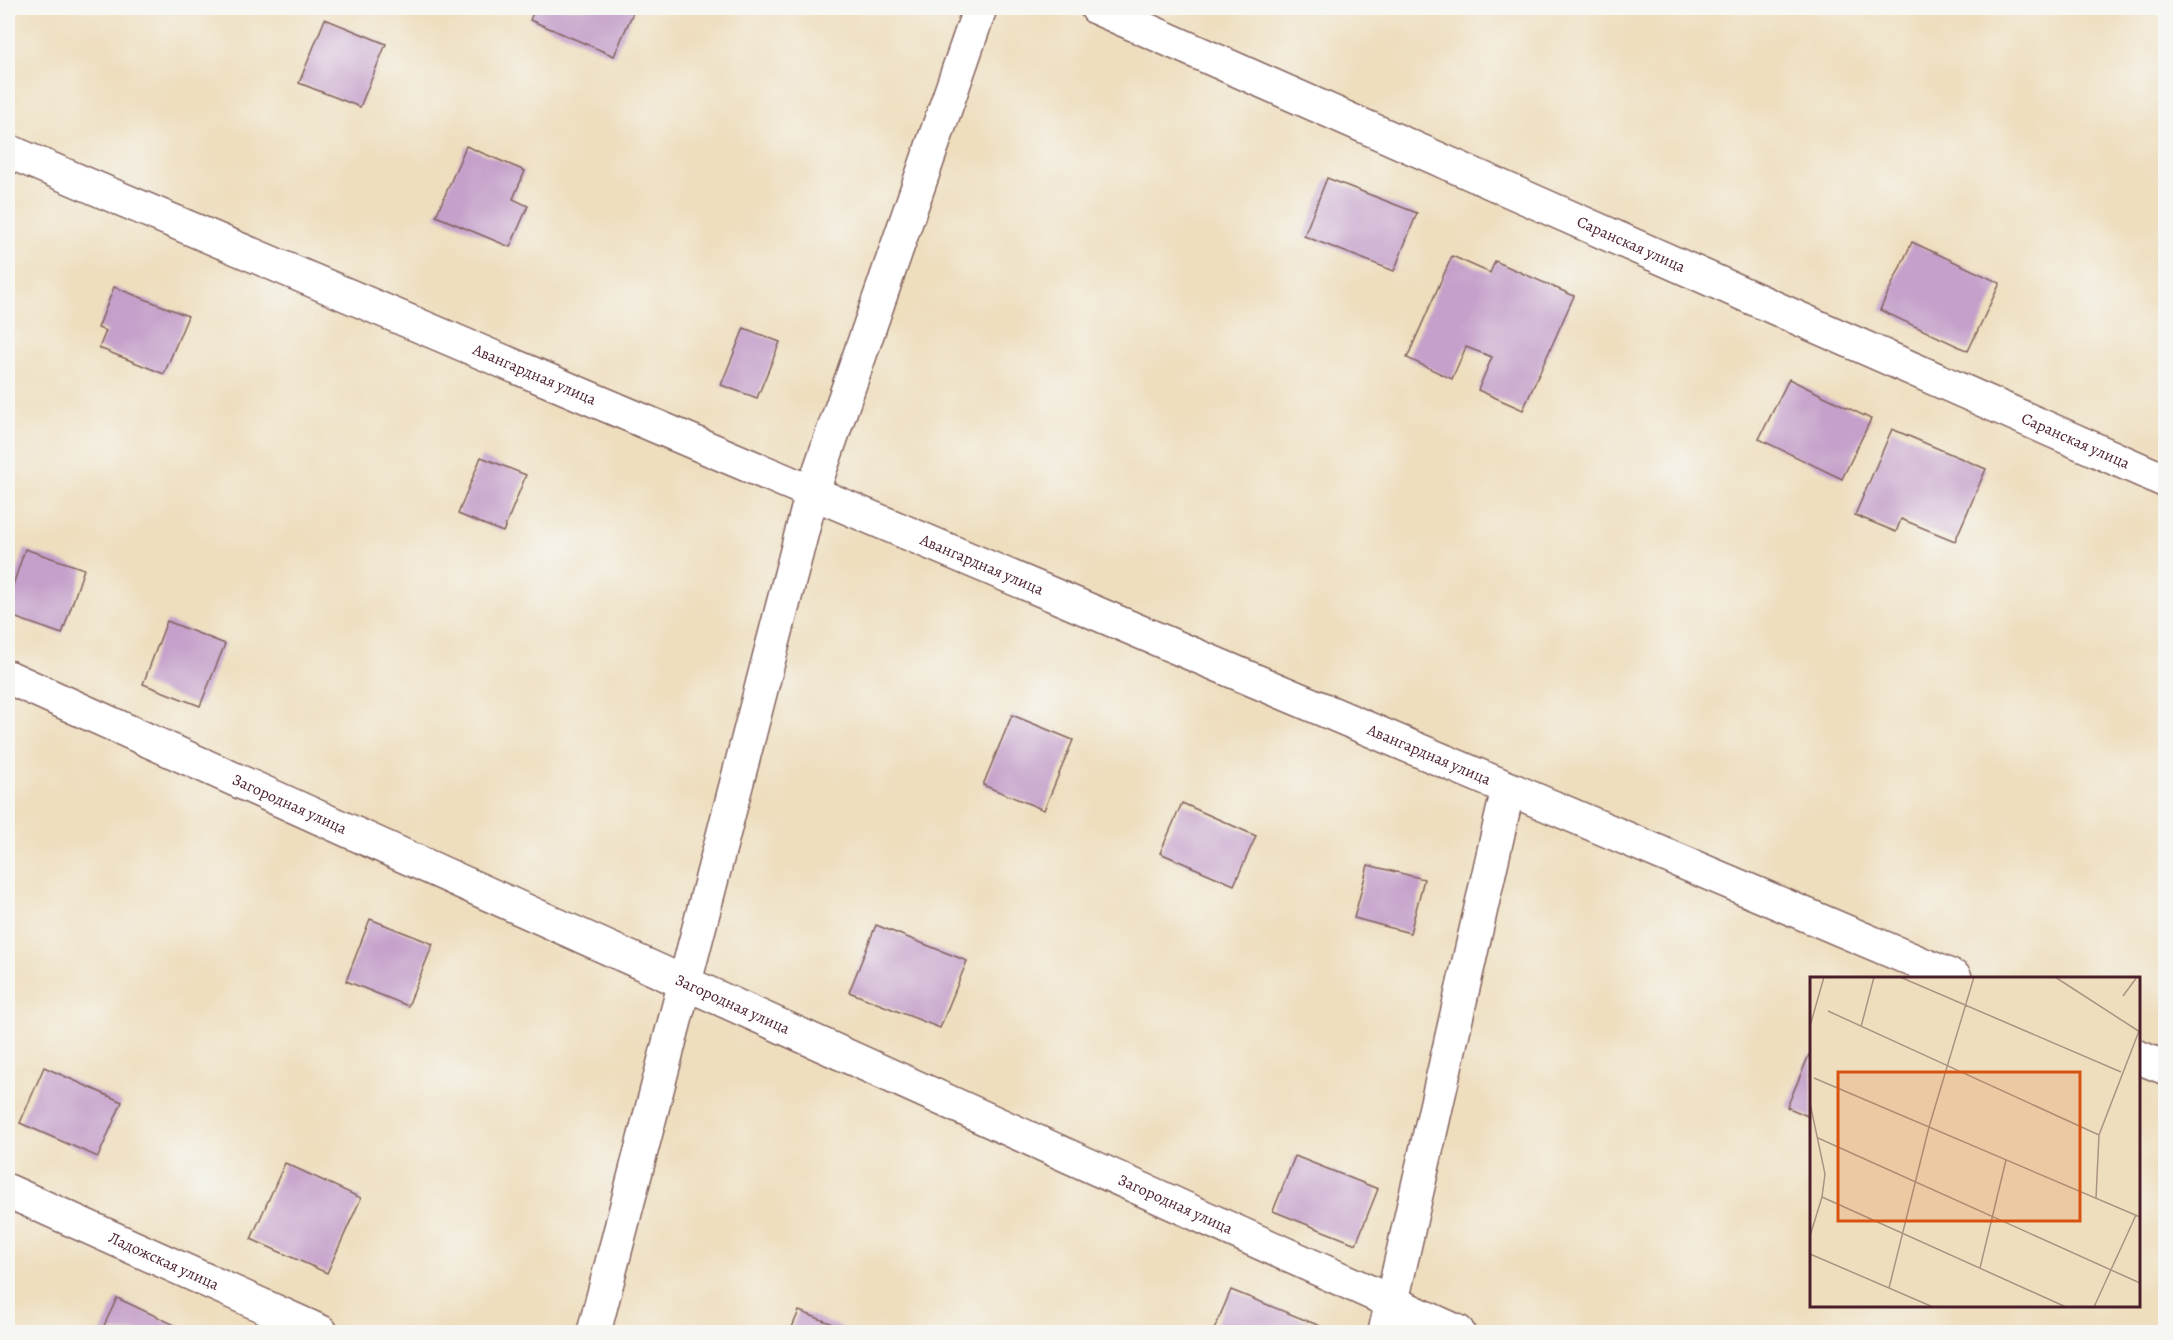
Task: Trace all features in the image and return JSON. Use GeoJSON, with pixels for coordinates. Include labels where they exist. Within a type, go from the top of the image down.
{"type":"FeatureCollection","features":[{"type":"Feature","properties":{"kind":"street"},"geometry":{"type":"LineString","coordinates":[[594,1332],[812,493],[980,8]]}},
{"type":"Feature","properties":{"kind":"street","name":"Саранская улица"},"geometry":{"type":"LineString","coordinates":[[1097,8],[2166,481]]}},
{"type":"Feature","properties":{"kind":"street","name":"Авангардная улица"},"geometry":{"type":"LineString","coordinates":[[8,151],[1953,977]]}},
{"type":"Feature","properties":{"kind":"street","name":"Загородная улица"},"geometry":{"type":"LineString","coordinates":[[8,677],[685,983],[1389,1318],[1458,1332]]}},
{"type":"Feature","properties":{"kind":"street"},"geometry":{"type":"LineString","coordinates":[[1389,1318],[1508,789]]}},
{"type":"Feature","properties":{"kind":"street"},"geometry":{"type":"LineString","coordinates":[[2140,1057],[2166,1068]]}},
{"type":"Feature","properties":{"kind":"street","name":"Ладожская улица"},"geometry":{"type":"LineString","coordinates":[[8,1191],[321,1332]]}},
{"type":"Feature","properties":{"kind":"building"},"geometry":{"type":"Polygon","coordinates":[[[535,8],[635,8],[614,56],[530,20],[535,8]]]}},
{"type":"Feature","properties":{"kind":"building"},"geometry":{"type":"Polygon","coordinates":[[[325,19],[386,44],[360,107],[299,83],[325,19]]]}},
{"type":"Feature","properties":{"kind":"building"},"geometry":{"type":"Polygon","coordinates":[[[466,146],[525,171],[513,199],[528,206],[510,247],[436,216],[466,146]]]}},
{"type":"Feature","properties":{"kind":"building"},"geometry":{"type":"Polygon","coordinates":[[[1327,178],[1417,213],[1394,271],[1304,236],[1327,178]]]}},
{"type":"Feature","properties":{"kind":"building"},"geometry":{"type":"Polygon","coordinates":[[[1912,242],[2000,283],[1968,351],[1880,310],[1912,242]]]}},
{"type":"Feature","properties":{"kind":"building"},"geometry":{"type":"Polygon","coordinates":[[[1452,256],[1490,273],[1495,261],[1574,296],[1523,410],[1478,390],[1492,357],[1466,347],[1452,379],[1407,358],[1452,256]]]}},
{"type":"Feature","properties":{"kind":"building"},"geometry":{"type":"Polygon","coordinates":[[[114,287],[188,316],[164,374],[99,348],[106,331],[98,328],[114,287]]]}},
{"type":"Feature","properties":{"kind":"building"},"geometry":{"type":"Polygon","coordinates":[[[744,328],[780,342],[757,398],[721,385],[744,328]]]}},
{"type":"Feature","properties":{"kind":"building"},"geometry":{"type":"Polygon","coordinates":[[[1789,379],[1871,419],[1842,479],[1759,439],[1789,379]]]}},
{"type":"Feature","properties":{"kind":"building"},"geometry":{"type":"Polygon","coordinates":[[[1892,429],[1986,469],[1955,541],[1901,519],[1896,532],[1855,515],[1892,429]]]}},
{"type":"Feature","properties":{"kind":"building"},"geometry":{"type":"Polygon","coordinates":[[[481,457],[526,475],[503,532],[458,514],[481,457]]]}},
{"type":"Feature","properties":{"kind":"building"},"geometry":{"type":"Polygon","coordinates":[[[25,549],[84,569],[62,634],[8,615],[8,600],[25,549]]]}},
{"type":"Feature","properties":{"kind":"building"},"geometry":{"type":"Polygon","coordinates":[[[167,621],[225,644],[200,706],[143,684],[167,621]]]}},
{"type":"Feature","properties":{"kind":"building"},"geometry":{"type":"Polygon","coordinates":[[[1012,715],[1073,740],[1044,810],[983,785],[1012,715]]]}},
{"type":"Feature","properties":{"kind":"building"},"geometry":{"type":"Polygon","coordinates":[[[1182,803],[1256,836],[1234,885],[1160,853],[1182,803]]]}},
{"type":"Feature","properties":{"kind":"building"},"geometry":{"type":"Polygon","coordinates":[[[1368,865],[1424,879],[1410,933],[1354,918],[1368,865]]]}},
{"type":"Feature","properties":{"kind":"building"},"geometry":{"type":"Polygon","coordinates":[[[370,919],[433,944],[408,1006],[346,981],[370,919]]]}},
{"type":"Feature","properties":{"kind":"building"},"geometry":{"type":"Polygon","coordinates":[[[876,925],[967,961],[940,1028],[849,992],[876,925]]]}},
{"type":"Feature","properties":{"kind":"building"},"geometry":{"type":"Polygon","coordinates":[[[1809,1055],[1810,1055],[1810,1117],[1787,1107],[1809,1055]]]}},
{"type":"Feature","properties":{"kind":"building"},"geometry":{"type":"Polygon","coordinates":[[[44,1067],[122,1102],[98,1157],[20,1123],[44,1067]]]}},
{"type":"Feature","properties":{"kind":"building"},"geometry":{"type":"Polygon","coordinates":[[[1295,1156],[1378,1189],[1356,1244],[1273,1211],[1295,1156]]]}},
{"type":"Feature","properties":{"kind":"building"},"geometry":{"type":"Polygon","coordinates":[[[285,1163],[361,1198],[327,1273],[251,1239],[285,1163]]]}},
{"type":"Feature","properties":{"kind":"building"},"geometry":{"type":"Polygon","coordinates":[[[1231,1290],[1320,1326],[1317,1332],[1213,1332],[1231,1290]]]}},
{"type":"Feature","properties":{"kind":"building"},"geometry":{"type":"Polygon","coordinates":[[[117,1298],[177,1326],[174,1332],[101,1332],[117,1298]]]}},
{"type":"Feature","properties":{"kind":"building"},"geometry":{"type":"Polygon","coordinates":[[[799,1311],[854,1332],[790,1332],[799,1311]]]}}]}
